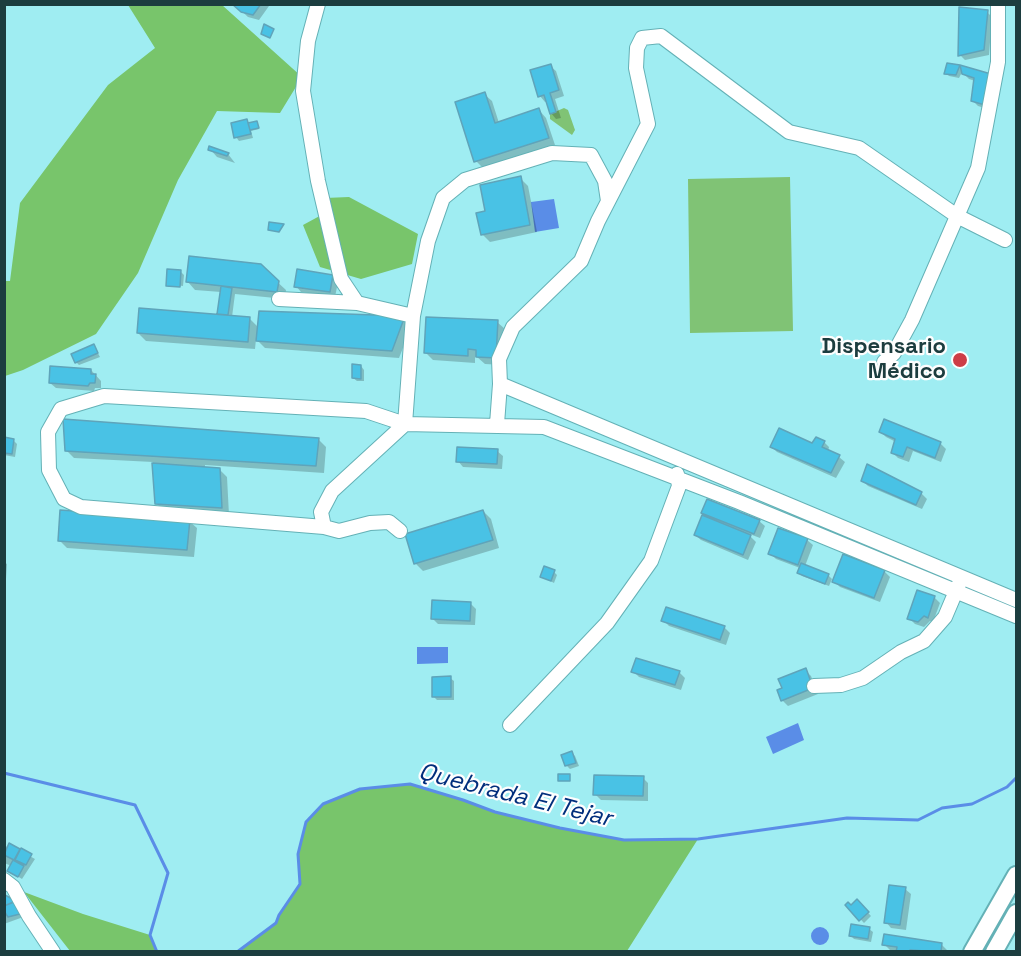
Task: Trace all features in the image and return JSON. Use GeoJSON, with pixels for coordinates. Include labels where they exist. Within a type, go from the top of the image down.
{"type":"FeatureCollection","features":[{"type":"Feature","properties":{"kind":"main road"},"geometry":{"type":"LineString","coordinates":[[972,951],[1017,875]]}},
{"type":"Feature","properties":{"kind":"main road"},"geometry":{"type":"LineString","coordinates":[[994,951],[1017,913]]}},
{"type":"Feature","properties":{"kind":"street"},"geometry":{"type":"LineString","coordinates":[[318,4],[308,41],[303,91],[318,181],[341,279],[357,303]]}},
{"type":"Feature","properties":{"kind":"street"},"geometry":{"type":"LineString","coordinates":[[884,362],[894,353],[912,320],[978,168],[998,62],[998,4]]}},
{"type":"Feature","properties":{"kind":"street"},"geometry":{"type":"LineString","coordinates":[[497,424],[499,359],[513,327],[581,261],[608,201],[648,124],[636,68],[637,48],[642,38],[661,36],[789,132],[859,148],[957,216],[1005,240]]}},
{"type":"Feature","properties":{"kind":"street"},"geometry":{"type":"LineString","coordinates":[[324,527],[321,512],[332,490],[405,424],[413,316],[428,242],[443,198],[465,180],[552,153],[591,154],[605,181],[608,201]]}},
{"type":"Feature","properties":{"kind":"street"},"geometry":{"type":"LineString","coordinates":[[279,299],[357,303],[413,316]]}},
{"type":"Feature","properties":{"kind":"street"},"geometry":{"type":"LineString","coordinates":[[500,384],[1017,600]]}},
{"type":"Feature","properties":{"kind":"street"},"geometry":{"type":"LineString","coordinates":[[400,531],[390,522],[370,523],[339,531],[324,527],[81,507],[64,499],[49,471],[48,432],[62,409],[104,396],[366,411],[405,424],[497,424],[544,427],[739,502],[1017,616]]}},
{"type":"Feature","properties":{"kind":"street"},"geometry":{"type":"LineString","coordinates":[[510,725],[607,623],[651,561],[679,486],[670,454]]}},
{"type":"Feature","properties":{"kind":"street"},"geometry":{"type":"LineString","coordinates":[[739,502],[744,487]]}},
{"type":"Feature","properties":{"kind":"street"},"geometry":{"type":"LineString","coordinates":[[814,686],[842,685],[863,678],[901,652],[924,641],[945,617],[963,577]]}},
{"type":"Feature","properties":{"kind":"street"},"geometry":{"type":"LineString","coordinates":[[4,880],[13,887],[29,916],[53,951]]}},
{"type":"Feature","properties":{"kind":"green space"},"geometry":{"type":"Polygon","coordinates":[[[128,5],[222,5],[302,77],[280,113],[217,111],[178,180],[138,273],[96,334],[23,370],[5,376],[5,281],[10,281],[20,203],[108,85],[155,48],[128,5]]]}},
{"type":"Feature","properties":{"kind":"green space"},"geometry":{"type":"Polygon","coordinates":[[[564,108],[568,110],[575,130],[572,135],[550,119],[550,114],[564,108]]]}},
{"type":"Feature","properties":{"kind":"green space"},"geometry":{"type":"Polygon","coordinates":[[[790,177],[793,331],[690,333],[688,179],[790,177]]]}},
{"type":"Feature","properties":{"kind":"green space"},"geometry":{"type":"Polygon","coordinates":[[[349,197],[418,234],[412,264],[361,279],[320,267],[303,225],[327,212],[325,198],[349,197]]]}},
{"type":"Feature","properties":{"kind":"green space"},"geometry":{"type":"Polygon","coordinates":[[[410,784],[495,812],[560,828],[624,840],[698,839],[627,951],[237,951],[276,923],[300,884],[298,854],[306,822],[323,804],[360,789],[410,784]]]}},
{"type":"Feature","properties":{"kind":"green space"},"geometry":{"type":"Polygon","coordinates":[[[24,892],[150,935],[157,951],[70,951],[24,892]]]}},
{"type":"Feature","properties":{"kind":"water"},"geometry":{"type":"Polygon","coordinates":[[[554,199],[559,228],[535,232],[531,202],[554,199]]]}},
{"type":"Feature","properties":{"kind":"water"},"geometry":{"type":"Polygon","coordinates":[[[417,647],[448,647],[448,663],[417,664],[417,647]]]}},
{"type":"Feature","properties":{"kind":"water"},"geometry":{"type":"Polygon","coordinates":[[[798,723],[804,740],[773,754],[766,737],[798,723]]]}},
{"type":"Feature","properties":{"kind":"water"},"geometry":{"type":"Polygon","coordinates":[[[816,927],[824,927],[829,932],[827,943],[816,945],[811,940],[811,932],[816,927]]]}},
{"type":"Feature","properties":{"kind":"building"},"geometry":{"type":"Polygon","coordinates":[[[232,4],[261,4],[253,15],[241,12],[232,4]]]}},
{"type":"Feature","properties":{"kind":"building"},"geometry":{"type":"Polygon","coordinates":[[[959,7],[988,10],[984,50],[958,56],[959,7]]]}},
{"type":"Feature","properties":{"kind":"building"},"geometry":{"type":"Polygon","coordinates":[[[264,24],[274,29],[270,38],[261,34],[264,24]]]}},
{"type":"Feature","properties":{"kind":"building"},"geometry":{"type":"Polygon","coordinates":[[[947,63],[960,65],[956,75],[944,74],[947,63]]]}},
{"type":"Feature","properties":{"kind":"building"},"geometry":{"type":"Polygon","coordinates":[[[551,64],[559,90],[550,93],[556,112],[550,114],[544,95],[538,97],[530,70],[551,64]]]}},
{"type":"Feature","properties":{"kind":"building"},"geometry":{"type":"Polygon","coordinates":[[[960,65],[991,74],[985,105],[971,101],[974,78],[962,74],[960,65]]]}},
{"type":"Feature","properties":{"kind":"building"},"geometry":{"type":"Polygon","coordinates":[[[485,92],[495,123],[539,108],[549,138],[474,162],[455,102],[485,92]]]}},
{"type":"Feature","properties":{"kind":"building"},"geometry":{"type":"Polygon","coordinates":[[[247,119],[251,134],[234,138],[231,123],[247,119]]]}},
{"type":"Feature","properties":{"kind":"building"},"geometry":{"type":"Polygon","coordinates":[[[257,121],[259,128],[250,130],[248,123],[257,121]]]}},
{"type":"Feature","properties":{"kind":"building"},"geometry":{"type":"Polygon","coordinates":[[[209,146],[229,153],[227,156],[208,150],[209,146]]]}},
{"type":"Feature","properties":{"kind":"building"},"geometry":{"type":"Polygon","coordinates":[[[521,176],[530,225],[481,235],[476,213],[485,211],[480,185],[521,176]]]}},
{"type":"Feature","properties":{"kind":"building"},"geometry":{"type":"Polygon","coordinates":[[[269,222],[284,224],[279,232],[268,230],[269,222]]]}},
{"type":"Feature","properties":{"kind":"building"},"geometry":{"type":"Polygon","coordinates":[[[189,256],[261,264],[279,281],[277,292],[186,282],[189,256]]]}},
{"type":"Feature","properties":{"kind":"building"},"geometry":{"type":"Polygon","coordinates":[[[167,269],[181,270],[180,287],[166,286],[167,269]]]}},
{"type":"Feature","properties":{"kind":"building"},"geometry":{"type":"Polygon","coordinates":[[[297,269],[333,275],[330,292],[294,287],[297,269]]]}},
{"type":"Feature","properties":{"kind":"building"},"geometry":{"type":"Polygon","coordinates":[[[221,286],[232,288],[228,315],[217,314],[221,286]]]}},
{"type":"Feature","properties":{"kind":"building"},"geometry":{"type":"Polygon","coordinates":[[[139,308],[250,317],[248,342],[137,333],[139,308]]]}},
{"type":"Feature","properties":{"kind":"building"},"geometry":{"type":"Polygon","coordinates":[[[259,311],[405,316],[392,351],[256,341],[259,311]]]}},
{"type":"Feature","properties":{"kind":"building"},"geometry":{"type":"Polygon","coordinates":[[[426,317],[498,320],[496,358],[476,357],[476,350],[468,349],[468,356],[424,353],[426,317]]]}},
{"type":"Feature","properties":{"kind":"building"},"geometry":{"type":"Polygon","coordinates":[[[94,344],[98,353],[75,363],[71,354],[94,344]]]}},
{"type":"Feature","properties":{"kind":"building"},"geometry":{"type":"Polygon","coordinates":[[[352,364],[361,365],[361,379],[352,378],[352,364]]]}},
{"type":"Feature","properties":{"kind":"building"},"geometry":{"type":"Polygon","coordinates":[[[50,366],[91,369],[91,374],[96,374],[95,383],[90,383],[88,386],[49,383],[50,366]]]}},
{"type":"Feature","properties":{"kind":"building"},"geometry":{"type":"Polygon","coordinates":[[[63,419],[319,438],[316,466],[65,451],[63,419]]]}},
{"type":"Feature","properties":{"kind":"building"},"geometry":{"type":"Polygon","coordinates":[[[884,419],[941,442],[935,458],[907,447],[903,457],[891,453],[895,439],[879,432],[884,419]]]}},
{"type":"Feature","properties":{"kind":"building"},"geometry":{"type":"Polygon","coordinates":[[[779,428],[812,443],[816,437],[825,441],[822,447],[840,455],[831,473],[770,447],[779,428]]]}},
{"type":"Feature","properties":{"kind":"building"},"geometry":{"type":"Polygon","coordinates":[[[4,437],[14,439],[12,454],[4,453],[4,437]]]}},
{"type":"Feature","properties":{"kind":"building"},"geometry":{"type":"Polygon","coordinates":[[[457,447],[498,449],[497,464],[456,462],[457,447]]]}},
{"type":"Feature","properties":{"kind":"building"},"geometry":{"type":"Polygon","coordinates":[[[152,463],[220,468],[222,508],[155,504],[152,463]]]}},
{"type":"Feature","properties":{"kind":"building"},"geometry":{"type":"Polygon","coordinates":[[[867,464],[922,492],[916,505],[861,481],[867,464]]]}},
{"type":"Feature","properties":{"kind":"building"},"geometry":{"type":"Polygon","coordinates":[[[707,499],[760,520],[754,534],[701,513],[707,499]]]}},
{"type":"Feature","properties":{"kind":"building"},"geometry":{"type":"Polygon","coordinates":[[[60,510],[190,519],[187,550],[58,541],[60,510]]]}},
{"type":"Feature","properties":{"kind":"building"},"geometry":{"type":"Polygon","coordinates":[[[483,510],[493,540],[414,564],[405,534],[483,510]]]}},
{"type":"Feature","properties":{"kind":"building"},"geometry":{"type":"Polygon","coordinates":[[[702,515],[751,535],[743,555],[694,535],[702,515]]]}},
{"type":"Feature","properties":{"kind":"building"},"geometry":{"type":"Polygon","coordinates":[[[778,528],[808,538],[798,565],[768,554],[778,528]]]}},
{"type":"Feature","properties":{"kind":"building"},"geometry":{"type":"Polygon","coordinates":[[[843,554],[885,570],[874,598],[832,582],[843,554]]]}},
{"type":"Feature","properties":{"kind":"building"},"geometry":{"type":"Polygon","coordinates":[[[801,563],[829,574],[825,584],[797,573],[801,563]]]}},
{"type":"Feature","properties":{"kind":"building"},"geometry":{"type":"Polygon","coordinates":[[[544,566],[555,570],[551,581],[540,577],[544,566]]]}},
{"type":"Feature","properties":{"kind":"building"},"geometry":{"type":"Polygon","coordinates":[[[917,590],[935,596],[928,618],[924,616],[918,622],[907,619],[917,590]]]}},
{"type":"Feature","properties":{"kind":"building"},"geometry":{"type":"Polygon","coordinates":[[[432,600],[471,602],[470,621],[431,619],[432,600]]]}},
{"type":"Feature","properties":{"kind":"building"},"geometry":{"type":"Polygon","coordinates":[[[666,607],[725,626],[720,640],[661,621],[666,607]]]}},
{"type":"Feature","properties":{"kind":"building"},"geometry":{"type":"Polygon","coordinates":[[[636,658],[680,671],[675,685],[631,672],[636,658]]]}},
{"type":"Feature","properties":{"kind":"building"},"geometry":{"type":"Polygon","coordinates":[[[806,668],[813,688],[781,701],[777,690],[782,688],[778,679],[806,668]]]}},
{"type":"Feature","properties":{"kind":"building"},"geometry":{"type":"Polygon","coordinates":[[[451,676],[451,697],[432,697],[432,677],[451,676]]]}},
{"type":"Feature","properties":{"kind":"building"},"geometry":{"type":"Polygon","coordinates":[[[572,751],[576,763],[565,766],[561,755],[572,751]]]}},
{"type":"Feature","properties":{"kind":"building"},"geometry":{"type":"Polygon","coordinates":[[[558,774],[570,774],[570,781],[558,781],[558,774]]]}},
{"type":"Feature","properties":{"kind":"building"},"geometry":{"type":"Polygon","coordinates":[[[594,775],[644,776],[643,796],[593,795],[594,775]]]}},
{"type":"Feature","properties":{"kind":"building"},"geometry":{"type":"Polygon","coordinates":[[[9,843],[20,849],[14,860],[4,855],[9,843]]]}},
{"type":"Feature","properties":{"kind":"building"},"geometry":{"type":"Polygon","coordinates":[[[21,848],[32,854],[26,865],[15,860],[21,848]]]}},
{"type":"Feature","properties":{"kind":"building"},"geometry":{"type":"Polygon","coordinates":[[[13,860],[24,866],[18,877],[7,871],[13,860]]]}},
{"type":"Feature","properties":{"kind":"building"},"geometry":{"type":"Polygon","coordinates":[[[889,885],[906,887],[900,925],[884,923],[889,885]]]}},
{"type":"Feature","properties":{"kind":"building"},"geometry":{"type":"Polygon","coordinates":[[[5,895],[16,901],[4,906],[5,895]]]}},
{"type":"Feature","properties":{"kind":"building"},"geometry":{"type":"Polygon","coordinates":[[[857,899],[869,912],[859,921],[845,905],[848,902],[851,905],[857,899]]]}},
{"type":"Feature","properties":{"kind":"building"},"geometry":{"type":"Polygon","coordinates":[[[19,900],[24,913],[8,917],[4,906],[19,900]]]}},
{"type":"Feature","properties":{"kind":"building"},"geometry":{"type":"Polygon","coordinates":[[[851,924],[870,927],[868,939],[849,936],[851,924]]]}},
{"type":"Feature","properties":{"kind":"building"},"geometry":{"type":"Polygon","coordinates":[[[884,934],[942,943],[941,952],[910,950],[910,952],[896,952],[897,947],[882,945],[884,934]]]}},
{"type":"Feature","properties":{"kind":"waterway","name":"Quebrada El Tejar"},"geometry":{"type":"LineString","coordinates":[[4,773],[135,805],[168,873],[150,935],[157,952]]}},
{"type":"Feature","properties":{"kind":"waterway","name":"Quebrada El Tejar"},"geometry":{"type":"LineString","coordinates":[[237,952],[276,923],[300,884],[298,854],[306,822],[323,804],[360,789],[410,784],[495,812],[560,828],[624,840],[698,839],[847,818],[918,820],[942,808],[972,804],[1007,787],[1016,778]]}},
{"type":"Feature","properties":{"kind":"place","name":"Dispensario Médico"},"geometry":{"type":"Point","coordinates":[960,360]}}]}
